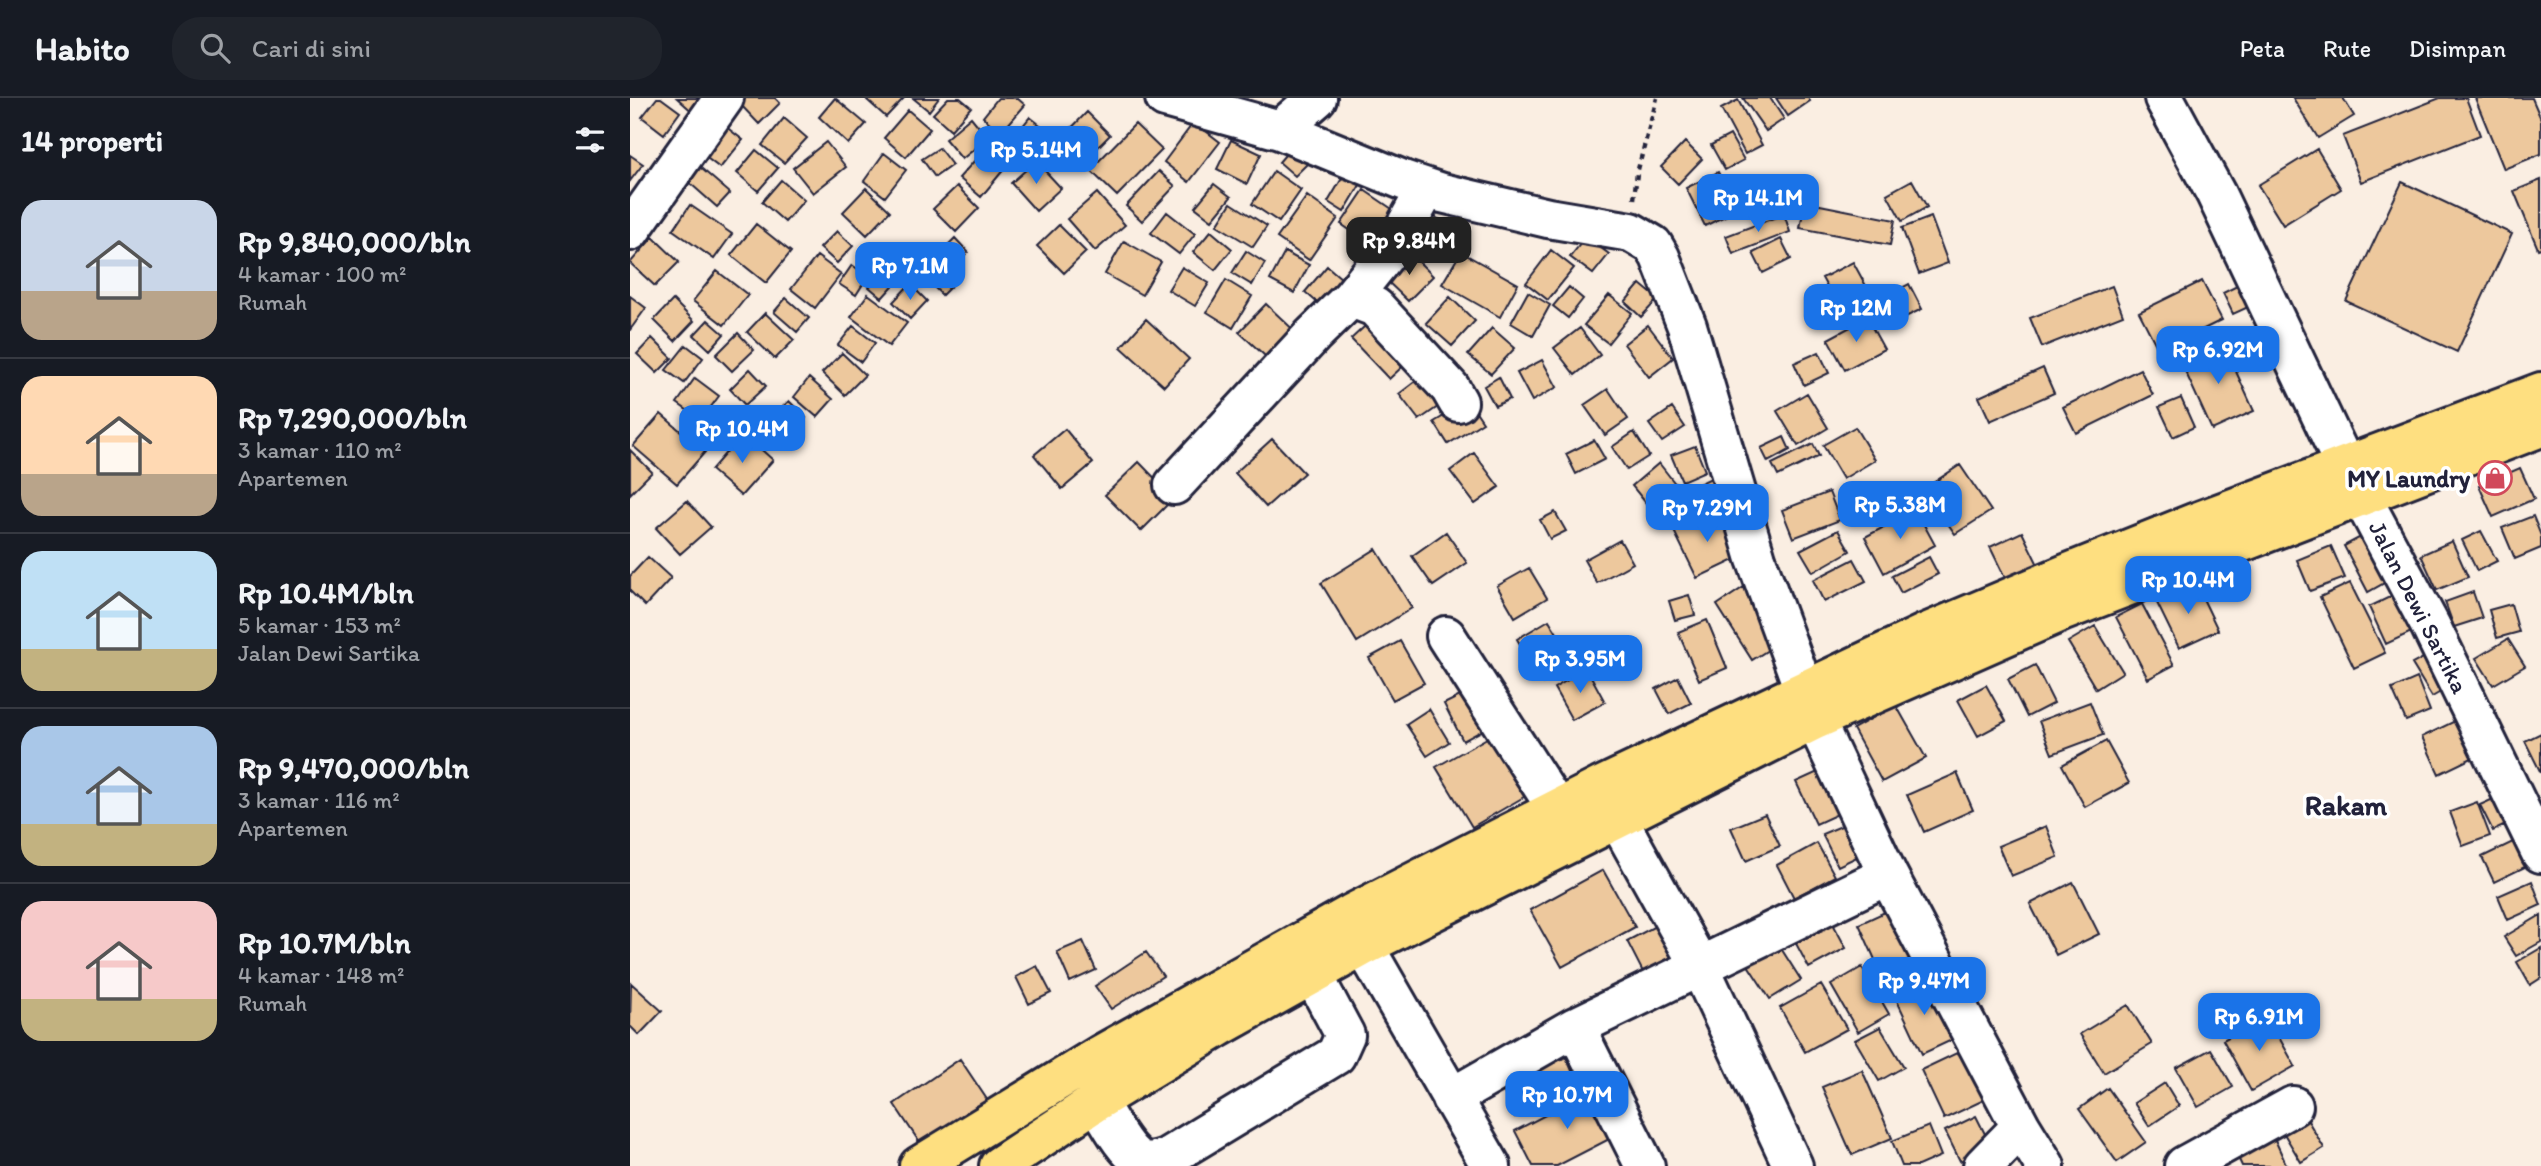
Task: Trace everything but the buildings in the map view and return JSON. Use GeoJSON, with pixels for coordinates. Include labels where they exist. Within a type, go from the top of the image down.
{"type":"FeatureCollection","features":[{"type":"Feature","properties":{"kind":"main road"},"geometry":{"type":"LineString","coordinates":[[999,1166],[1110,1093],[1219,1027],[1609,803],[1809,706],[2061,612],[2353,481],[2541,392]]}},
{"type":"Feature","properties":{"kind":"main road"},"geometry":{"type":"LineString","coordinates":[[2353,481],[2541,427]]}},
{"type":"Feature","properties":{"kind":"main road"},"geometry":{"type":"LineString","coordinates":[[919,1166],[1100,1055],[1351,914],[1557,809],[1609,803]]}},
{"type":"Feature","properties":{"kind":"main road"},"geometry":{"type":"LineString","coordinates":[[1100,1055],[1110,1093]]}},
{"type":"Feature","properties":{"kind":"street"},"geometry":{"type":"LineString","coordinates":[[630,231],[724,98]]}},
{"type":"Feature","properties":{"kind":"street"},"geometry":{"type":"LineString","coordinates":[[1165,98],[1295,110],[1427,188],[1523,212],[1631,232],[1653,245],[1687,326],[1756,559],[1809,706],[1888,875],[2021,1127],[2045,1166]]}},
{"type":"Feature","properties":{"kind":"street","name":"Jalan Dewi Sartika"},"geometry":{"type":"LineString","coordinates":[[2164,98],[2216,194],[2353,481],[2431,627],[2541,853]]}},
{"type":"Feature","properties":{"kind":"street"},"geometry":{"type":"LineString","coordinates":[[1174,485],[1312,335],[1351,298],[1399,239],[1427,188]]}},
{"type":"Feature","properties":{"kind":"street"},"geometry":{"type":"LineString","coordinates":[[1351,298],[1376,307],[1450,388],[1458,402]]}},
{"type":"Feature","properties":{"kind":"street"},"geometry":{"type":"LineString","coordinates":[[1446,636],[1557,809]]}},
{"type":"Feature","properties":{"kind":"street"},"geometry":{"type":"LineString","coordinates":[[1609,803],[1699,965],[1793,1166]]}},
{"type":"Feature","properties":{"kind":"street"},"geometry":{"type":"LineString","coordinates":[[1451,1098],[1575,1027],[1888,875]]}},
{"type":"Feature","properties":{"kind":"street"},"geometry":{"type":"LineString","coordinates":[[1364,946],[1491,1166]]}},
{"type":"Feature","properties":{"kind":"street"},"geometry":{"type":"LineString","coordinates":[[1110,1093],[1126,1147],[1141,1161],[1153,1162],[1166,1158],[1336,1055],[1345,1035],[1313,975]]}},
{"type":"Feature","properties":{"kind":"street"},"geometry":{"type":"LineString","coordinates":[[1575,1027],[1646,1166]]}},
{"type":"Feature","properties":{"kind":"street"},"geometry":{"type":"LineString","coordinates":[[2184,1166],[2293,1106]]}},
{"type":"Feature","properties":{"kind":"street"},"geometry":{"type":"LineString","coordinates":[[1983,1166],[2021,1127]]}},
{"type":"Feature","properties":{"kind":"path"},"geometry":{"type":"LineString","coordinates":[[1631,232],[1637,173],[1657,98]]}},
{"type":"Feature","properties":{"kind":"place","name":"MY Laundry"},"geometry":{"type":"Point","coordinates":[2495,478]}},
{"type":"Feature","properties":{"kind":"district","name":"Rakam"},"geometry":{"type":"Point","coordinates":[2346,805]}}]}
